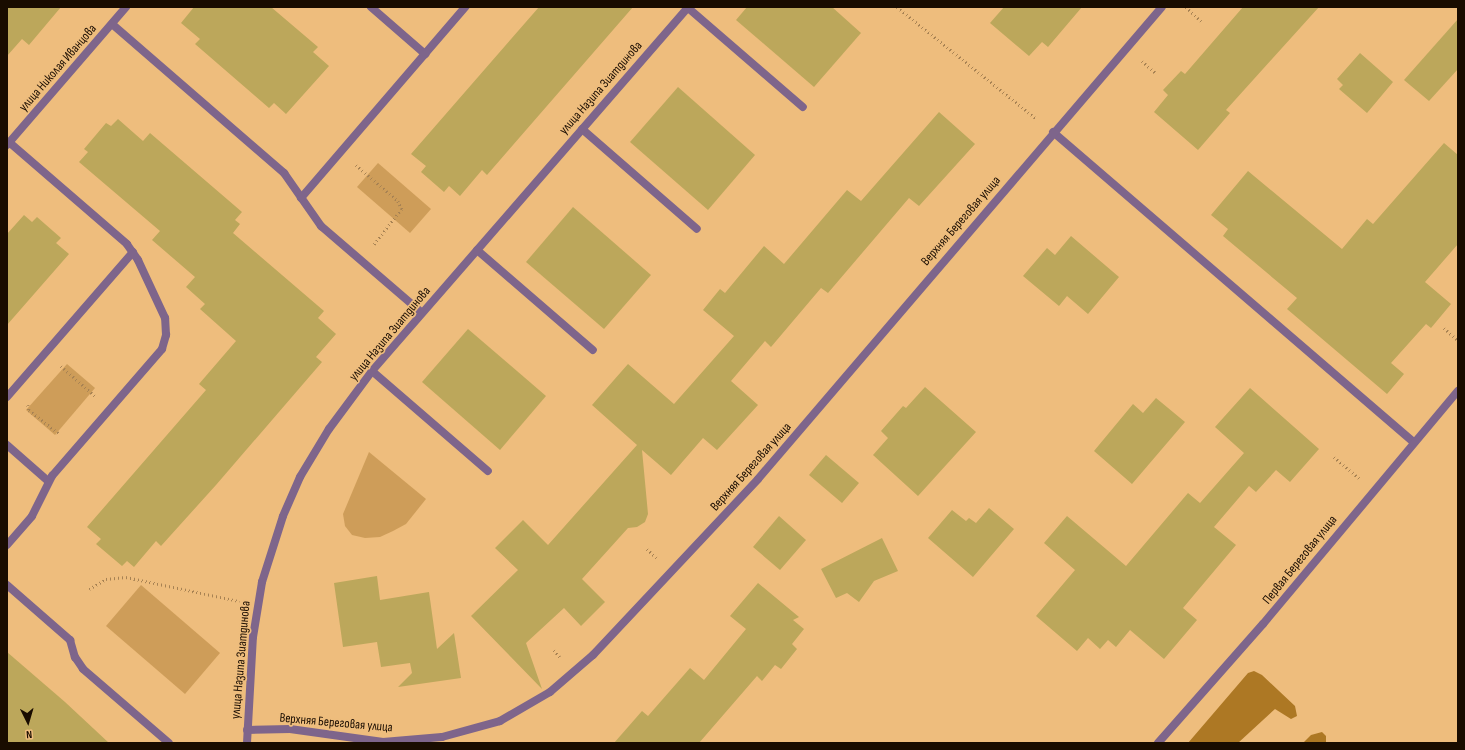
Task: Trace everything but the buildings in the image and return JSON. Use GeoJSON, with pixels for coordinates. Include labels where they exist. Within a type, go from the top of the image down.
{"type":"FeatureCollection","features":[{"type":"Feature","properties":{"kind":"street","name":"улица Николая Иванцова"},"geometry":{"type":"LineString","coordinates":[[8,143],[126,7]]}},
{"type":"Feature","properties":{"kind":"street"},"geometry":{"type":"LineString","coordinates":[[371,7],[425,54]]}},
{"type":"Feature","properties":{"kind":"street"},"geometry":{"type":"LineString","coordinates":[[300,198],[466,7]]}},
{"type":"Feature","properties":{"kind":"street"},"geometry":{"type":"LineString","coordinates":[[688,7],[802,107]]}},
{"type":"Feature","properties":{"kind":"street","name":"улица Назипа Зиатдинова"},"geometry":{"type":"LineString","coordinates":[[247,743],[257,605],[270,553],[300,477],[329,429],[372,371],[688,7]]}},
{"type":"Feature","properties":{"kind":"street","name":"Верхняя Береговая улица"},"geometry":{"type":"LineString","coordinates":[[247,730],[290,729],[383,742],[442,737],[500,721],[550,692],[593,654],[758,479],[1053,132],[1162,7]]}},
{"type":"Feature","properties":{"kind":"street"},"geometry":{"type":"LineString","coordinates":[[112,24],[284,172],[300,198],[322,226],[422,313]]}},
{"type":"Feature","properties":{"kind":"street"},"geometry":{"type":"LineString","coordinates":[[582,129],[697,229]]}},
{"type":"Feature","properties":{"kind":"street"},"geometry":{"type":"LineString","coordinates":[[1053,132],[1414,443]]}},
{"type":"Feature","properties":{"kind":"street"},"geometry":{"type":"LineString","coordinates":[[7,545],[32,516],[48,481],[162,349],[166,335],[164,318],[133,252],[8,143]]}},
{"type":"Feature","properties":{"kind":"street"},"geometry":{"type":"LineString","coordinates":[[477,250],[593,350]]}},
{"type":"Feature","properties":{"kind":"street"},"geometry":{"type":"LineString","coordinates":[[7,397],[133,252]]}},
{"type":"Feature","properties":{"kind":"street"},"geometry":{"type":"LineString","coordinates":[[372,371],[488,471]]}},
{"type":"Feature","properties":{"kind":"street","name":"Первая Береговая улица"},"geometry":{"type":"LineString","coordinates":[[1158,743],[1264,624],[1374,490],[1458,391]]}},
{"type":"Feature","properties":{"kind":"street"},"geometry":{"type":"LineString","coordinates":[[7,445],[48,481]]}},
{"type":"Feature","properties":{"kind":"street"},"geometry":{"type":"LineString","coordinates":[[7,585],[70,640],[75,657],[83,669],[169,743]]}},
{"type":"Feature","properties":{"kind":"path"},"geometry":{"type":"LineString","coordinates":[[897,7],[1053,132]]}},
{"type":"Feature","properties":{"kind":"path"},"geometry":{"type":"LineString","coordinates":[[1186,7],[1201,21]]}},
{"type":"Feature","properties":{"kind":"path"},"geometry":{"type":"LineString","coordinates":[[340,152],[398,201],[402,209],[361,260]]}},
{"type":"Feature","properties":{"kind":"path"},"geometry":{"type":"LineString","coordinates":[[1444,328],[1458,340]]}},
{"type":"Feature","properties":{"kind":"path"},"geometry":{"type":"LineString","coordinates":[[45,353],[110,409]]}},
{"type":"Feature","properties":{"kind":"path"},"geometry":{"type":"LineString","coordinates":[[55,372],[61,366]]}},
{"type":"Feature","properties":{"kind":"path"},"geometry":{"type":"LineString","coordinates":[[91,402],[96,396]]}},
{"type":"Feature","properties":{"kind":"path"},"geometry":{"type":"LineString","coordinates":[[30,402],[30,410],[58,434],[65,432]]}},
{"type":"Feature","properties":{"kind":"path"},"geometry":{"type":"LineString","coordinates":[[1334,457],[1374,490]]}},
{"type":"Feature","properties":{"kind":"path"},"geometry":{"type":"LineString","coordinates":[[89,589],[106,578],[126,577],[257,605]]}},
{"type":"Feature","properties":{"kind":"shaded area"},"geometry":{"type":"Polygon","coordinates":[[[378,163],[431,209],[410,233],[357,187],[378,163]]]}},
{"type":"Feature","properties":{"kind":"shaded area"},"geometry":{"type":"Polygon","coordinates":[[[67,364],[95,388],[55,435],[26,410],[67,364]]]}},
{"type":"Feature","properties":{"kind":"shaded area"},"geometry":{"type":"Polygon","coordinates":[[[369,452],[426,499],[406,524],[380,537],[365,538],[352,535],[345,526],[343,514],[369,452]]]}},
{"type":"Feature","properties":{"kind":"shaded area"},"geometry":{"type":"Polygon","coordinates":[[[141,585],[220,653],[185,694],[106,626],[141,585]]]}},
{"type":"Feature","properties":{"kind":"shaded area"},"geometry":{"type":"Polygon","coordinates":[[[1254,671],[1262,675],[1295,706],[1297,716],[1291,719],[1275,709],[1238,743],[1188,743],[1248,673],[1254,671]]]}},
{"type":"Feature","properties":{"kind":"shaded area"},"geometry":{"type":"Polygon","coordinates":[[[1322,732],[1326,736],[1326,743],[1303,743],[1311,735],[1322,732]]]}}]}
